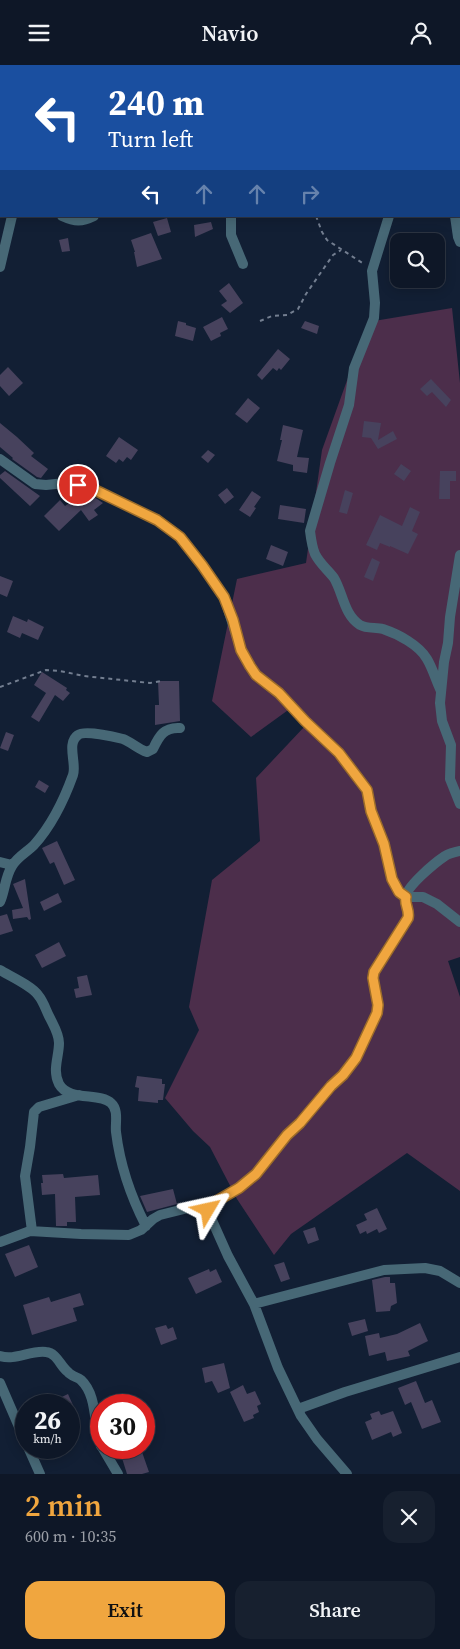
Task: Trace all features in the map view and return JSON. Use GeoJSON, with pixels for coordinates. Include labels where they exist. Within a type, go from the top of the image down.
{"type":"FeatureCollection","features":[{"type":"Feature","properties":{"kind":"street"},"geometry":{"type":"LineString","coordinates":[[0,267],[12,217]]}},
{"type":"Feature","properties":{"kind":"street"},"geometry":{"type":"LineString","coordinates":[[64,217],[73,221],[84,221],[92,217]]}},
{"type":"Feature","properties":{"kind":"street"},"geometry":{"type":"LineString","coordinates":[[231,217],[231,235],[243,264]]}},
{"type":"Feature","properties":{"kind":"street"},"geometry":{"type":"LineString","coordinates":[[389,217],[374,259],[372,271],[375,303],[374,318],[354,367],[350,405],[330,463],[310,531],[314,552],[319,562],[333,577],[344,603],[354,619],[364,627],[383,629],[397,635],[418,649],[426,657],[441,691]]}},
{"type":"Feature","properties":{"kind":"street"},"geometry":{"type":"LineString","coordinates":[[456,217],[460,242]]}},
{"type":"Feature","properties":{"kind":"street"},"geometry":{"type":"LineString","coordinates":[[0,459],[9,463],[35,484],[65,483],[91,488],[157,520],[180,537],[224,597],[233,620],[241,650],[256,675],[279,693],[339,753],[367,790],[371,811],[384,844],[392,879],[399,892],[406,897],[423,897],[437,904],[460,922]]}},
{"type":"Feature","properties":{"kind":"street"},"geometry":{"type":"LineString","coordinates":[[460,555],[441,691],[441,717],[451,745],[450,779],[460,804]]}},
{"type":"Feature","properties":{"kind":"street"},"geometry":{"type":"LineString","coordinates":[[0,902],[12,865],[34,844],[53,820],[74,774],[73,743],[78,735],[82,733],[124,740],[147,751],[154,749],[159,737],[170,728],[180,728]]}},
{"type":"Feature","properties":{"kind":"street"},"geometry":{"type":"LineString","coordinates":[[0,1242],[24,1232],[32,1231],[129,1235],[139,1232],[160,1215],[188,1208],[208,1206],[239,1188],[256,1174],[287,1135],[300,1123],[356,1058],[377,1013],[378,1005],[373,978],[374,972],[408,918],[406,897],[412,886],[446,855],[460,851]]}},
{"type":"Feature","properties":{"kind":"street"},"geometry":{"type":"LineString","coordinates":[[0,863],[12,865]]}},
{"type":"Feature","properties":{"kind":"street"},"geometry":{"type":"LineString","coordinates":[[0,970],[38,994],[57,1033],[59,1045],[56,1068],[58,1082],[64,1090],[107,1100],[113,1105],[123,1169],[130,1192],[146,1226]]}},
{"type":"Feature","properties":{"kind":"street"},"geometry":{"type":"LineString","coordinates":[[32,1231],[25,1176],[34,1112],[38,1107],[79,1095]]}},
{"type":"Feature","properties":{"kind":"street"},"geometry":{"type":"LineString","coordinates":[[208,1206],[210,1218],[254,1304],[278,1368],[298,1409],[317,1439],[347,1474]]}},
{"type":"Feature","properties":{"kind":"street"},"geometry":{"type":"LineString","coordinates":[[254,1304],[384,1270],[425,1268],[440,1271],[460,1283]]}},
{"type":"Feature","properties":{"kind":"street"},"geometry":{"type":"LineString","coordinates":[[0,1356],[16,1357],[47,1352],[54,1356],[68,1373],[81,1380],[90,1396]]}},
{"type":"Feature","properties":{"kind":"street"},"geometry":{"type":"LineString","coordinates":[[298,1409],[345,1392],[460,1357]]}},
{"type":"Feature","properties":{"kind":"street"},"geometry":{"type":"LineString","coordinates":[[0,1383],[15,1418]]}},
{"type":"Feature","properties":{"kind":"street"},"geometry":{"type":"LineString","coordinates":[[33,1459],[40,1474]]}},
{"type":"Feature","properties":{"kind":"street"},"geometry":{"type":"LineString","coordinates":[[109,1459],[118,1474]]}},
{"type":"Feature","properties":{"kind":"path"},"geometry":{"type":"LineString","coordinates":[[316,217],[323,236],[372,271]]}},
{"type":"Feature","properties":{"kind":"path"},"geometry":{"type":"LineString","coordinates":[[260,321],[272,316],[286,315],[298,309],[333,255],[341,250]]}},
{"type":"Feature","properties":{"kind":"path"},"geometry":{"type":"LineString","coordinates":[[0,687],[46,671],[60,671],[84,676],[150,683],[161,681]]}},
{"type":"Feature","properties":{"kind":"shaded area"},"geometry":{"type":"Polygon","coordinates":[[[452,308],[460,383],[460,957],[448,961],[460,997],[460,1191],[407,1153],[291,1234],[274,1255],[237,1199],[210,1147],[193,1131],[165,1098],[199,1030],[189,1007],[212,880],[260,841],[256,778],[305,726],[291,708],[251,737],[212,701],[237,579],[306,563],[322,450],[368,322],[452,308]]]}},
{"type":"Feature","properties":{"kind":"building"},"geometry":{"type":"Polygon","coordinates":[[[167,218],[171,232],[158,236],[153,222],[167,218]]]}},
{"type":"Feature","properties":{"kind":"building"},"geometry":{"type":"Polygon","coordinates":[[[211,222],[213,229],[195,237],[194,225],[211,222]]]}},
{"type":"Feature","properties":{"kind":"building"},"geometry":{"type":"Polygon","coordinates":[[[151,233],[162,259],[137,267],[131,240],[151,233]]]}},
{"type":"Feature","properties":{"kind":"building"},"geometry":{"type":"Polygon","coordinates":[[[68,238],[70,251],[62,252],[59,240],[68,238]]]}},
{"type":"Feature","properties":{"kind":"building"},"geometry":{"type":"Polygon","coordinates":[[[229,283],[243,303],[230,313],[221,305],[227,301],[219,291],[229,283]]]}},
{"type":"Feature","properties":{"kind":"building"},"geometry":{"type":"Polygon","coordinates":[[[222,317],[228,329],[220,333],[221,336],[211,341],[203,327],[222,317]]]}},
{"type":"Feature","properties":{"kind":"building"},"geometry":{"type":"Polygon","coordinates":[[[178,321],[196,328],[193,341],[175,336],[178,321]]]}},
{"type":"Feature","properties":{"kind":"building"},"geometry":{"type":"Polygon","coordinates":[[[305,321],[319,326],[317,334],[301,328],[305,321]]]}},
{"type":"Feature","properties":{"kind":"building"},"geometry":{"type":"Polygon","coordinates":[[[278,349],[290,359],[281,370],[279,368],[277,371],[273,368],[262,380],[257,375],[278,349]]]}},
{"type":"Feature","properties":{"kind":"building"},"geometry":{"type":"Polygon","coordinates":[[[8,367],[23,383],[9,396],[0,386],[0,375],[8,367]]]}},
{"type":"Feature","properties":{"kind":"building"},"geometry":{"type":"Polygon","coordinates":[[[431,379],[451,400],[446,407],[432,392],[427,396],[420,389],[431,379]]]}},
{"type":"Feature","properties":{"kind":"building"},"geometry":{"type":"Polygon","coordinates":[[[248,398],[260,408],[247,423],[235,414],[248,398]]]}},
{"type":"Feature","properties":{"kind":"building"},"geometry":{"type":"Polygon","coordinates":[[[364,421],[381,423],[378,440],[393,431],[397,439],[378,449],[371,438],[362,437],[364,421]]]}},
{"type":"Feature","properties":{"kind":"building"},"geometry":{"type":"Polygon","coordinates":[[[0,423],[34,453],[31,456],[48,469],[41,478],[12,459],[0,447],[0,423]]]}},
{"type":"Feature","properties":{"kind":"building"},"geometry":{"type":"Polygon","coordinates":[[[283,425],[303,430],[297,457],[309,458],[307,473],[293,471],[293,465],[277,461],[283,425]]]}},
{"type":"Feature","properties":{"kind":"building"},"geometry":{"type":"Polygon","coordinates":[[[119,437],[138,450],[131,460],[127,457],[123,462],[119,459],[116,463],[106,456],[119,437]]]}},
{"type":"Feature","properties":{"kind":"building"},"geometry":{"type":"Polygon","coordinates":[[[208,450],[215,455],[208,463],[201,457],[208,450]]]}},
{"type":"Feature","properties":{"kind":"building"},"geometry":{"type":"Polygon","coordinates":[[[401,464],[411,471],[404,481],[394,474],[401,464]]]}},
{"type":"Feature","properties":{"kind":"building"},"geometry":{"type":"Polygon","coordinates":[[[5,471],[40,496],[30,506],[0,478],[0,475],[5,471]]]}},
{"type":"Feature","properties":{"kind":"building"},"geometry":{"type":"Polygon","coordinates":[[[440,471],[456,471],[456,481],[450,481],[450,499],[439,499],[440,471]]]}},
{"type":"Feature","properties":{"kind":"building"},"geometry":{"type":"Polygon","coordinates":[[[227,488],[234,497],[225,504],[218,495],[227,488]]]}},
{"type":"Feature","properties":{"kind":"building"},"geometry":{"type":"Polygon","coordinates":[[[345,490],[353,493],[347,514],[339,512],[345,490]]]}},
{"type":"Feature","properties":{"kind":"building"},"geometry":{"type":"Polygon","coordinates":[[[252,491],[261,497],[250,517],[239,510],[252,491]]]}},
{"type":"Feature","properties":{"kind":"building"},"geometry":{"type":"Polygon","coordinates":[[[83,493],[88,501],[94,497],[103,503],[94,510],[98,515],[89,521],[81,510],[59,531],[44,516],[60,500],[65,506],[83,493]]]}},
{"type":"Feature","properties":{"kind":"building"},"geometry":{"type":"Polygon","coordinates":[[[280,505],[306,509],[304,523],[278,519],[280,505]]]}},
{"type":"Feature","properties":{"kind":"building"},"geometry":{"type":"Polygon","coordinates":[[[410,507],[420,512],[412,531],[418,534],[408,554],[380,543],[377,550],[366,545],[380,515],[402,526],[410,507]]]}},
{"type":"Feature","properties":{"kind":"building"},"geometry":{"type":"Polygon","coordinates":[[[271,545],[288,552],[283,566],[266,559],[271,545]]]}},
{"type":"Feature","properties":{"kind":"building"},"geometry":{"type":"Polygon","coordinates":[[[372,558],[380,562],[373,581],[364,577],[372,558]]]}},
{"type":"Feature","properties":{"kind":"building"},"geometry":{"type":"Polygon","coordinates":[[[0,576],[13,581],[7,597],[0,594],[0,576]]]}},
{"type":"Feature","properties":{"kind":"building"},"geometry":{"type":"Polygon","coordinates":[[[13,616],[27,622],[28,619],[44,627],[38,640],[22,633],[20,638],[7,632],[13,616]]]}},
{"type":"Feature","properties":{"kind":"building"},"geometry":{"type":"Polygon","coordinates":[[[42,672],[67,688],[66,690],[70,693],[63,701],[55,695],[39,722],[31,717],[46,693],[34,685],[42,672]]]}},
{"type":"Feature","properties":{"kind":"building"},"geometry":{"type":"Polygon","coordinates":[[[158,681],[179,681],[180,721],[155,725],[155,705],[159,705],[158,681]]]}},
{"type":"Feature","properties":{"kind":"building"},"geometry":{"type":"Polygon","coordinates":[[[6,732],[14,735],[8,751],[0,748],[6,732]]]}},
{"type":"Feature","properties":{"kind":"building"},"geometry":{"type":"Polygon","coordinates":[[[39,780],[49,786],[45,793],[35,787],[39,780]]]}},
{"type":"Feature","properties":{"kind":"building"},"geometry":{"type":"Polygon","coordinates":[[[57,841],[75,880],[64,885],[54,862],[50,864],[42,848],[57,841]]]}},
{"type":"Feature","properties":{"kind":"building"},"geometry":{"type":"Polygon","coordinates":[[[25,879],[31,919],[29,920],[27,917],[13,919],[12,910],[23,908],[13,884],[25,879]]]}},
{"type":"Feature","properties":{"kind":"building"},"geometry":{"type":"Polygon","coordinates":[[[58,893],[62,902],[44,911],[40,902],[58,893]]]}},
{"type":"Feature","properties":{"kind":"building"},"geometry":{"type":"Polygon","coordinates":[[[7,914],[13,931],[0,935],[0,916],[7,914]]]}},
{"type":"Feature","properties":{"kind":"building"},"geometry":{"type":"Polygon","coordinates":[[[59,942],[66,956],[42,968],[35,955],[59,942]]]}},
{"type":"Feature","properties":{"kind":"building"},"geometry":{"type":"Polygon","coordinates":[[[87,975],[92,995],[76,998],[74,989],[79,988],[77,977],[87,975]]]}},
{"type":"Feature","properties":{"kind":"building"},"geometry":{"type":"Polygon","coordinates":[[[137,1076],[162,1079],[162,1084],[165,1084],[163,1100],[158,1100],[158,1103],[138,1101],[139,1088],[135,1087],[137,1076]]]}},
{"type":"Feature","properties":{"kind":"building"},"geometry":{"type":"Polygon","coordinates":[[[63,1174],[64,1178],[98,1175],[100,1195],[75,1197],[76,1222],[67,1222],[67,1226],[56,1226],[55,1194],[42,1195],[42,1175],[63,1174]]]}},
{"type":"Feature","properties":{"kind":"building"},"geometry":{"type":"Polygon","coordinates":[[[173,1189],[177,1204],[147,1212],[140,1196],[173,1189]]]}},
{"type":"Feature","properties":{"kind":"building"},"geometry":{"type":"Polygon","coordinates":[[[377,1208],[387,1229],[379,1233],[377,1229],[367,1234],[366,1231],[360,1234],[356,1225],[367,1220],[364,1214],[377,1208]]]}},
{"type":"Feature","properties":{"kind":"building"},"geometry":{"type":"Polygon","coordinates":[[[315,1227],[319,1240],[308,1244],[303,1231],[315,1227]]]}},
{"type":"Feature","properties":{"kind":"building"},"geometry":{"type":"Polygon","coordinates":[[[29,1245],[38,1267],[15,1277],[5,1254],[29,1245]]]}},
{"type":"Feature","properties":{"kind":"building"},"geometry":{"type":"Polygon","coordinates":[[[284,1262],[290,1279],[281,1282],[274,1265],[284,1262]]]}},
{"type":"Feature","properties":{"kind":"building"},"geometry":{"type":"Polygon","coordinates":[[[209,1269],[210,1272],[216,1269],[222,1282],[196,1294],[188,1278],[209,1269]]]}},
{"type":"Feature","properties":{"kind":"building"},"geometry":{"type":"Polygon","coordinates":[[[390,1277],[390,1283],[395,1283],[397,1303],[391,1306],[390,1311],[376,1312],[372,1280],[390,1277]]]}},
{"type":"Feature","properties":{"kind":"building"},"geometry":{"type":"Polygon","coordinates":[[[80,1293],[84,1305],[73,1308],[77,1321],[32,1335],[23,1305],[49,1297],[51,1302],[80,1293]]]}},
{"type":"Feature","properties":{"kind":"building"},"geometry":{"type":"Polygon","coordinates":[[[365,1319],[368,1331],[352,1336],[348,1323],[365,1319]]]}},
{"type":"Feature","properties":{"kind":"building"},"geometry":{"type":"Polygon","coordinates":[[[420,1323],[428,1341],[408,1351],[410,1356],[387,1361],[385,1352],[369,1356],[365,1336],[379,1333],[380,1338],[397,1334],[420,1323]]]}},
{"type":"Feature","properties":{"kind":"building"},"geometry":{"type":"Polygon","coordinates":[[[166,1325],[168,1329],[173,1327],[177,1339],[161,1345],[155,1328],[166,1325]]]}},
{"type":"Feature","properties":{"kind":"building"},"geometry":{"type":"Polygon","coordinates":[[[224,1363],[230,1388],[218,1393],[212,1381],[205,1383],[202,1368],[224,1363]]]}},
{"type":"Feature","properties":{"kind":"building"},"geometry":{"type":"Polygon","coordinates":[[[416,1381],[425,1403],[432,1400],[441,1422],[422,1429],[411,1402],[405,1405],[398,1388],[416,1381]]]}},
{"type":"Feature","properties":{"kind":"building"},"geometry":{"type":"Polygon","coordinates":[[[243,1385],[247,1394],[255,1391],[261,1404],[257,1406],[259,1412],[253,1415],[254,1418],[244,1422],[230,1392],[243,1385]]]}},
{"type":"Feature","properties":{"kind":"building"},"geometry":{"type":"Polygon","coordinates":[[[379,1411],[381,1415],[393,1411],[402,1433],[393,1437],[391,1432],[372,1440],[365,1422],[372,1419],[370,1414],[379,1411]]]}},
{"type":"Feature","properties":{"kind":"building"},"geometry":{"type":"Polygon","coordinates":[[[122,1459],[144,1459],[149,1472],[127,1474],[122,1459]]]}},
{"type":"Feature","properties":{"kind":"route"},"geometry":{"type":"LineString","coordinates":[[78,485],[91,488],[118,500],[157,520],[180,537],[224,597],[233,620],[241,650],[256,675],[286,699],[305,721],[339,753],[354,770],[367,790],[371,811],[387,853],[394,885],[406,897],[408,918],[374,972],[373,978],[378,996],[377,1013],[356,1058],[300,1123],[287,1135],[256,1174],[226,1197],[208,1206],[208,1210]]}}]}
